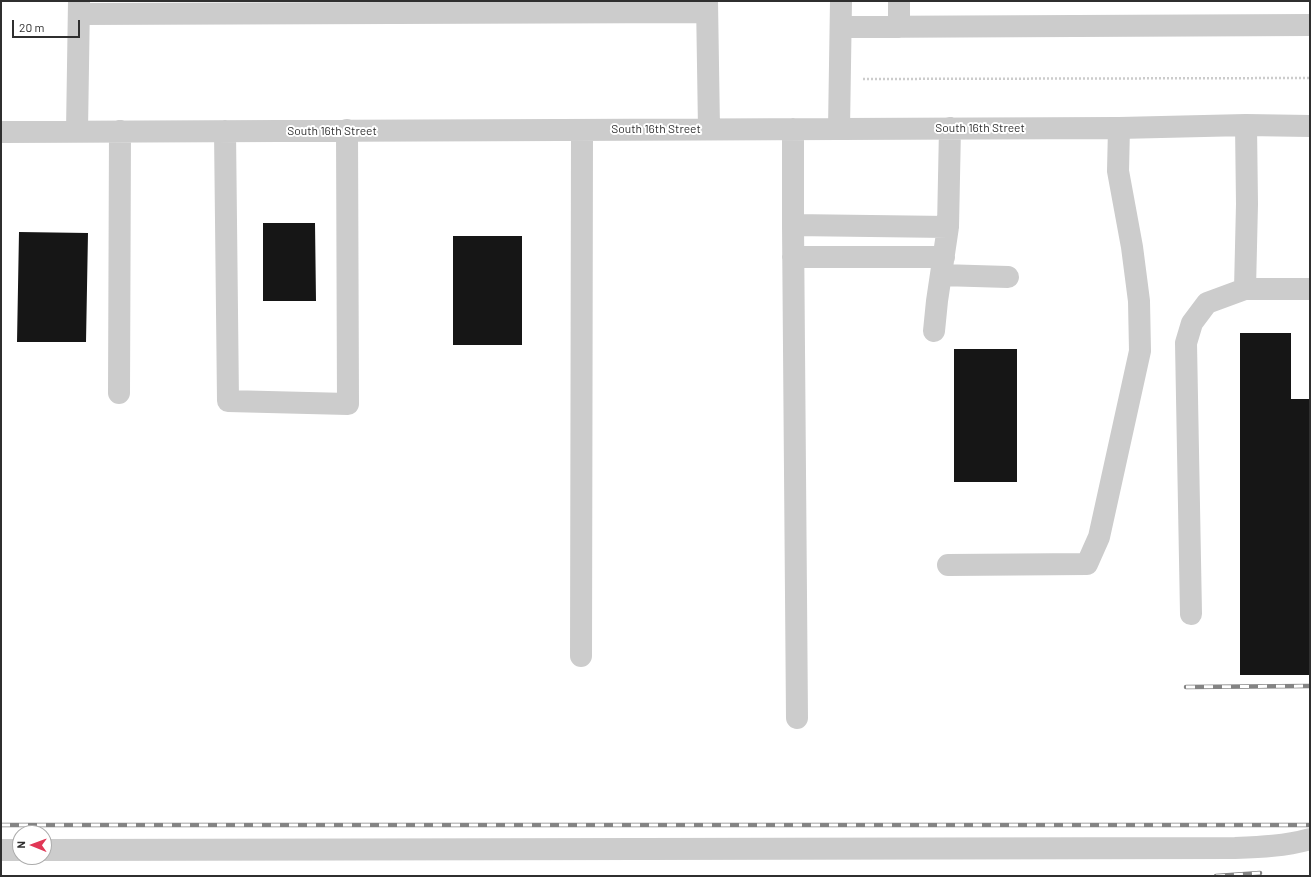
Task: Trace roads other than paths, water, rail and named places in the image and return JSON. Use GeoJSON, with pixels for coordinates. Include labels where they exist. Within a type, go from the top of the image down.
{"type":"FeatureCollection","features":[{"type":"Feature","properties":{"kind":"street"},"geometry":{"type":"LineString","coordinates":[[839,129],[841,1]]}},
{"type":"Feature","properties":{"kind":"street"},"geometry":{"type":"LineString","coordinates":[[899,1],[899,27]]}},
{"type":"Feature","properties":{"kind":"street"},"geometry":{"type":"LineString","coordinates":[[77,131],[79,8],[707,7],[709,129]]}},
{"type":"Feature","properties":{"kind":"street"},"geometry":{"type":"LineString","coordinates":[[840,27],[1310,24]]}},
{"type":"Feature","properties":{"kind":"street"},"geometry":{"type":"LineString","coordinates":[[1245,289],[1247,204],[1246,125]]}},
{"type":"Feature","properties":{"kind":"street","name":"South 16th Street"},"geometry":{"type":"LineString","coordinates":[[1,132],[1118,128],[1246,125],[1310,126]]}},
{"type":"Feature","properties":{"kind":"street"},"geometry":{"type":"LineString","coordinates":[[934,331],[936,301],[943,266],[948,227],[950,128]]}},
{"type":"Feature","properties":{"kind":"street"},"geometry":{"type":"LineString","coordinates":[[948,565],[1087,564],[1099,538],[1140,351],[1140,301],[1132,246],[1118,171],[1118,128]]}},
{"type":"Feature","properties":{"kind":"street"},"geometry":{"type":"LineString","coordinates":[[793,129],[797,718]]}},
{"type":"Feature","properties":{"kind":"street"},"geometry":{"type":"LineString","coordinates":[[225,131],[228,401],[348,404],[347,130]]}},
{"type":"Feature","properties":{"kind":"street"},"geometry":{"type":"LineString","coordinates":[[581,656],[582,130]]}},
{"type":"Feature","properties":{"kind":"street"},"geometry":{"type":"LineString","coordinates":[[119,393],[120,131]]}},
{"type":"Feature","properties":{"kind":"street"},"geometry":{"type":"LineString","coordinates":[[793,225],[948,227]]}},
{"type":"Feature","properties":{"kind":"street"},"geometry":{"type":"LineString","coordinates":[[794,257],[943,266],[1008,277]]}},
{"type":"Feature","properties":{"kind":"street"},"geometry":{"type":"LineString","coordinates":[[1191,614],[1186,343],[1192,322],[1207,304],[1245,289],[1310,289]]}},
{"type":"Feature","properties":{"kind":"street"},"geometry":{"type":"LineString","coordinates":[[52,850],[1235,848],[1267,847],[1293,844],[1310,839]]}},
{"type":"Feature","properties":{"kind":"street"},"geometry":{"type":"LineString","coordinates":[[1,850],[12,850]]}},
{"type":"Feature","properties":{"kind":"railway"},"geometry":{"type":"LineString","coordinates":[[1186,687],[1310,686]]}},
{"type":"Feature","properties":{"kind":"railway"},"geometry":{"type":"LineString","coordinates":[[1,825],[1310,825]]}},
{"type":"Feature","properties":{"kind":"railway"},"geometry":{"type":"LineString","coordinates":[[1216,876],[1260,873]]}}]}
